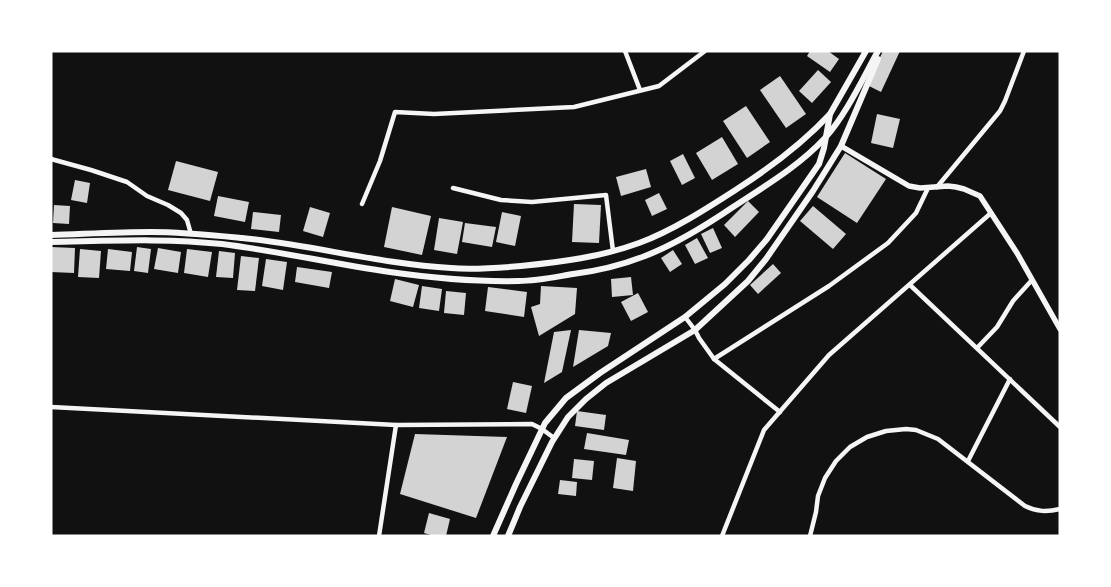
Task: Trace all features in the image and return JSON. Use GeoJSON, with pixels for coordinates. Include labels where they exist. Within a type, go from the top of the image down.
{"type":"FeatureCollection","features":[{"type":"Feature","properties":{"kind":"main road"},"geometry":{"type":"LineString","coordinates":[[51,235],[151,232],[244,238],[411,264],[452,268],[490,269],[543,264],[600,255],[640,243],[680,224],[770,167],[806,139],[830,114],[866,51]]}},
{"type":"Feature","properties":{"kind":"main road"},"geometry":{"type":"LineString","coordinates":[[51,242],[174,240],[222,244],[389,272],[481,281],[520,281],[593,271],[618,265],[670,245],[696,231],[780,175],[807,154],[826,134],[844,111],[879,51]]}},
{"type":"Feature","properties":{"kind":"main road"},"geometry":{"type":"LineString","coordinates":[[508,536],[554,438],[568,417],[606,383],[695,330],[748,281],[766,259],[813,192],[841,146],[879,51]]}},
{"type":"Feature","properties":{"kind":"main road"},"geometry":{"type":"LineString","coordinates":[[493,536],[545,423],[566,398],[600,373],[685,317],[725,284],[749,260],[767,240],[819,164],[830,114]]}},
{"type":"Feature","properties":{"kind":"street"},"geometry":{"type":"LineString","coordinates":[[626,51],[640,90]]}},
{"type":"Feature","properties":{"kind":"street"},"geometry":{"type":"LineString","coordinates":[[362,204],[380,161],[395,112],[434,114],[574,107],[659,86],[705,51]]}},
{"type":"Feature","properties":{"kind":"street"},"geometry":{"type":"LineString","coordinates":[[937,187],[1000,111],[1006,101],[1024,51]]}},
{"type":"Feature","properties":{"kind":"street"},"geometry":{"type":"LineString","coordinates":[[841,146],[908,186],[920,188],[956,187],[980,196],[1017,253],[1060,329]]}},
{"type":"Feature","properties":{"kind":"street"},"geometry":{"type":"LineString","coordinates":[[51,158],[127,182],[147,196],[181,213],[192,234]]}},
{"type":"Feature","properties":{"kind":"street"},"geometry":{"type":"LineString","coordinates":[[453,188],[501,200],[532,202],[606,195],[612,251]]}},
{"type":"Feature","properties":{"kind":"street"},"geometry":{"type":"LineString","coordinates":[[714,359],[829,286],[888,243],[916,213],[928,188]]}},
{"type":"Feature","properties":{"kind":"street"},"geometry":{"type":"LineString","coordinates":[[722,536],[764,430],[829,356],[991,213]]}},
{"type":"Feature","properties":{"kind":"street"},"geometry":{"type":"LineString","coordinates":[[977,348],[997,328],[1013,301],[1032,280]]}},
{"type":"Feature","properties":{"kind":"street"},"geometry":{"type":"LineString","coordinates":[[910,285],[1060,427]]}},
{"type":"Feature","properties":{"kind":"street"},"geometry":{"type":"LineString","coordinates":[[1056,322],[1060,316]]}},
{"type":"Feature","properties":{"kind":"street"},"geometry":{"type":"LineString","coordinates":[[685,317],[714,359],[780,412]]}},
{"type":"Feature","properties":{"kind":"street"},"geometry":{"type":"LineString","coordinates":[[968,461],[1010,379]]}},
{"type":"Feature","properties":{"kind":"street"},"geometry":{"type":"LineString","coordinates":[[51,407],[396,425],[532,424],[554,438]]}},
{"type":"Feature","properties":{"kind":"street"},"geometry":{"type":"LineString","coordinates":[[379,536],[396,425]]}},
{"type":"Feature","properties":{"kind":"street"},"geometry":{"type":"LineString","coordinates":[[810,536],[818,496],[825,478],[836,461],[850,447],[867,437],[886,431],[916,430],[938,439],[1030,508],[1036,511],[1049,512],[1060,509]]}},
{"type":"Feature","properties":{"kind":"building"},"geometry":{"type":"Polygon","coordinates":[[[810,51],[828,51],[839,59],[830,72],[807,56],[810,51]]]}},
{"type":"Feature","properties":{"kind":"building"},"geometry":{"type":"Polygon","coordinates":[[[883,51],[900,51],[881,92],[867,85],[883,51]]]}},
{"type":"Feature","properties":{"kind":"building"},"geometry":{"type":"Polygon","coordinates":[[[818,70],[831,82],[812,103],[799,91],[818,70]]]}},
{"type":"Feature","properties":{"kind":"building"},"geometry":{"type":"Polygon","coordinates":[[[780,76],[806,114],[786,128],[760,90],[780,76]]]}},
{"type":"Feature","properties":{"kind":"building"},"geometry":{"type":"Polygon","coordinates":[[[746,106],[770,142],[747,158],[723,121],[746,106]]]}},
{"type":"Feature","properties":{"kind":"building"},"geometry":{"type":"Polygon","coordinates":[[[877,114],[900,119],[893,148],[871,143],[877,114]]]}},
{"type":"Feature","properties":{"kind":"building"},"geometry":{"type":"Polygon","coordinates":[[[722,137],[738,164],[712,180],[696,153],[722,137]]]}},
{"type":"Feature","properties":{"kind":"building"},"geometry":{"type":"Polygon","coordinates":[[[845,153],[886,179],[857,223],[817,197],[845,153]]]}},
{"type":"Feature","properties":{"kind":"building"},"geometry":{"type":"Polygon","coordinates":[[[683,154],[695,178],[682,185],[670,161],[683,154]]]}},
{"type":"Feature","properties":{"kind":"building"},"geometry":{"type":"Polygon","coordinates":[[[176,161],[218,172],[210,201],[168,190],[176,161]]]}},
{"type":"Feature","properties":{"kind":"building"},"geometry":{"type":"Polygon","coordinates":[[[646,169],[651,187],[621,196],[616,177],[646,169]]]}},
{"type":"Feature","properties":{"kind":"building"},"geometry":{"type":"Polygon","coordinates":[[[75,180],[90,183],[87,203],[71,200],[75,180]]]}},
{"type":"Feature","properties":{"kind":"building"},"geometry":{"type":"Polygon","coordinates":[[[659,193],[667,209],[652,216],[645,200],[659,193]]]}},
{"type":"Feature","properties":{"kind":"building"},"geometry":{"type":"Polygon","coordinates":[[[218,196],[249,202],[245,222],[214,216],[218,196]]]}},
{"type":"Feature","properties":{"kind":"building"},"geometry":{"type":"Polygon","coordinates":[[[748,201],[759,212],[735,237],[724,225],[748,201]]]}},
{"type":"Feature","properties":{"kind":"building"},"geometry":{"type":"Polygon","coordinates":[[[574,204],[601,205],[599,243],[572,242],[574,204]]]}},
{"type":"Feature","properties":{"kind":"building"},"geometry":{"type":"Polygon","coordinates":[[[54,205],[70,206],[69,224],[53,223],[54,205]]]}},
{"type":"Feature","properties":{"kind":"building"},"geometry":{"type":"Polygon","coordinates":[[[813,206],[846,234],[833,249],[800,221],[813,206]]]}},
{"type":"Feature","properties":{"kind":"building"},"geometry":{"type":"Polygon","coordinates":[[[310,207],[330,213],[323,237],[303,231],[310,207]]]}},
{"type":"Feature","properties":{"kind":"building"},"geometry":{"type":"Polygon","coordinates":[[[392,207],[431,216],[422,255],[384,247],[392,207]]]}},
{"type":"Feature","properties":{"kind":"building"},"geometry":{"type":"Polygon","coordinates":[[[253,212],[281,215],[279,232],[251,229],[253,212]]]}},
{"type":"Feature","properties":{"kind":"building"},"geometry":{"type":"Polygon","coordinates":[[[502,212],[521,216],[515,246],[496,242],[502,212]]]}},
{"type":"Feature","properties":{"kind":"building"},"geometry":{"type":"Polygon","coordinates":[[[439,218],[463,222],[457,254],[434,250],[439,218]]]}},
{"type":"Feature","properties":{"kind":"building"},"geometry":{"type":"Polygon","coordinates":[[[465,223],[496,227],[492,247],[462,242],[465,223]]]}},
{"type":"Feature","properties":{"kind":"building"},"geometry":{"type":"Polygon","coordinates":[[[713,228],[722,248],[710,253],[701,234],[713,228]]]}},
{"type":"Feature","properties":{"kind":"building"},"geometry":{"type":"Polygon","coordinates":[[[697,238],[708,258],[695,264],[685,245],[697,238]]]}},
{"type":"Feature","properties":{"kind":"building"},"geometry":{"type":"Polygon","coordinates":[[[51,247],[75,248],[74,273],[51,272],[51,247]]]}},
{"type":"Feature","properties":{"kind":"building"},"geometry":{"type":"Polygon","coordinates":[[[137,247],[151,249],[148,273],[134,271],[137,247]]]}},
{"type":"Feature","properties":{"kind":"building"},"geometry":{"type":"Polygon","coordinates":[[[158,248],[181,252],[178,273],[154,269],[158,248]]]}},
{"type":"Feature","properties":{"kind":"building"},"geometry":{"type":"Polygon","coordinates":[[[80,249],[101,251],[99,278],[78,277],[80,249]]]}},
{"type":"Feature","properties":{"kind":"building"},"geometry":{"type":"Polygon","coordinates":[[[108,249],[132,252],[130,271],[106,269],[108,249]]]}},
{"type":"Feature","properties":{"kind":"building"},"geometry":{"type":"Polygon","coordinates":[[[187,249],[212,252],[208,277],[184,273],[187,249]]]}},
{"type":"Feature","properties":{"kind":"building"},"geometry":{"type":"Polygon","coordinates":[[[673,250],[682,264],[670,272],[661,258],[673,250]]]}},
{"type":"Feature","properties":{"kind":"building"},"geometry":{"type":"Polygon","coordinates":[[[219,251],[235,253],[233,278],[216,277],[219,251]]]}},
{"type":"Feature","properties":{"kind":"building"},"geometry":{"type":"Polygon","coordinates":[[[241,256],[259,258],[255,291],[237,290],[241,256]]]}},
{"type":"Feature","properties":{"kind":"building"},"geometry":{"type":"Polygon","coordinates":[[[266,259],[287,262],[283,290],[262,286],[266,259]]]}},
{"type":"Feature","properties":{"kind":"building"},"geometry":{"type":"Polygon","coordinates":[[[773,264],[781,273],[758,294],[750,285],[773,264]]]}},
{"type":"Feature","properties":{"kind":"building"},"geometry":{"type":"Polygon","coordinates":[[[297,267],[332,272],[329,288],[295,282],[297,267]]]}},
{"type":"Feature","properties":{"kind":"building"},"geometry":{"type":"Polygon","coordinates":[[[631,277],[633,295],[612,297],[611,279],[631,277]]]}},
{"type":"Feature","properties":{"kind":"building"},"geometry":{"type":"Polygon","coordinates":[[[395,279],[419,285],[413,307],[390,301],[395,279]]]}},
{"type":"Feature","properties":{"kind":"building"},"geometry":{"type":"Polygon","coordinates":[[[422,286],[442,289],[439,311],[419,308],[422,286]]]}},
{"type":"Feature","properties":{"kind":"building"},"geometry":{"type":"Polygon","coordinates":[[[541,286],[577,288],[575,314],[539,336],[531,307],[540,304],[541,286]]]}},
{"type":"Feature","properties":{"kind":"building"},"geometry":{"type":"Polygon","coordinates":[[[488,287],[527,292],[524,317],[485,311],[488,287]]]}},
{"type":"Feature","properties":{"kind":"building"},"geometry":{"type":"Polygon","coordinates":[[[446,291],[466,293],[464,315],[444,313],[446,291]]]}},
{"type":"Feature","properties":{"kind":"building"},"geometry":{"type":"Polygon","coordinates":[[[638,293],[648,312],[631,321],[621,302],[638,293]]]}},
{"type":"Feature","properties":{"kind":"building"},"geometry":{"type":"Polygon","coordinates":[[[571,330],[562,372],[544,383],[554,332],[571,330]]]}},
{"type":"Feature","properties":{"kind":"building"},"geometry":{"type":"Polygon","coordinates":[[[579,330],[611,333],[608,346],[573,367],[579,330]]]}},
{"type":"Feature","properties":{"kind":"building"},"geometry":{"type":"Polygon","coordinates":[[[513,382],[532,386],[526,413],[507,409],[513,382]]]}},
{"type":"Feature","properties":{"kind":"building"},"geometry":{"type":"Polygon","coordinates":[[[577,411],[606,415],[604,430],[575,426],[577,411]]]}},
{"type":"Feature","properties":{"kind":"building"},"geometry":{"type":"Polygon","coordinates":[[[587,433],[629,440],[626,455],[584,449],[587,433]]]}},
{"type":"Feature","properties":{"kind":"building"},"geometry":{"type":"Polygon","coordinates":[[[415,434],[507,437],[476,518],[400,494],[415,434]]]}},
{"type":"Feature","properties":{"kind":"building"},"geometry":{"type":"Polygon","coordinates":[[[617,458],[636,461],[633,491],[613,488],[617,458]]]}},
{"type":"Feature","properties":{"kind":"building"},"geometry":{"type":"Polygon","coordinates":[[[574,459],[594,461],[592,480],[572,478],[574,459]]]}},
{"type":"Feature","properties":{"kind":"building"},"geometry":{"type":"Polygon","coordinates":[[[560,480],[577,482],[576,496],[558,494],[560,480]]]}},
{"type":"Feature","properties":{"kind":"building"},"geometry":{"type":"Polygon","coordinates":[[[429,513],[450,519],[446,536],[434,536],[424,533],[429,513]]]}}]}
